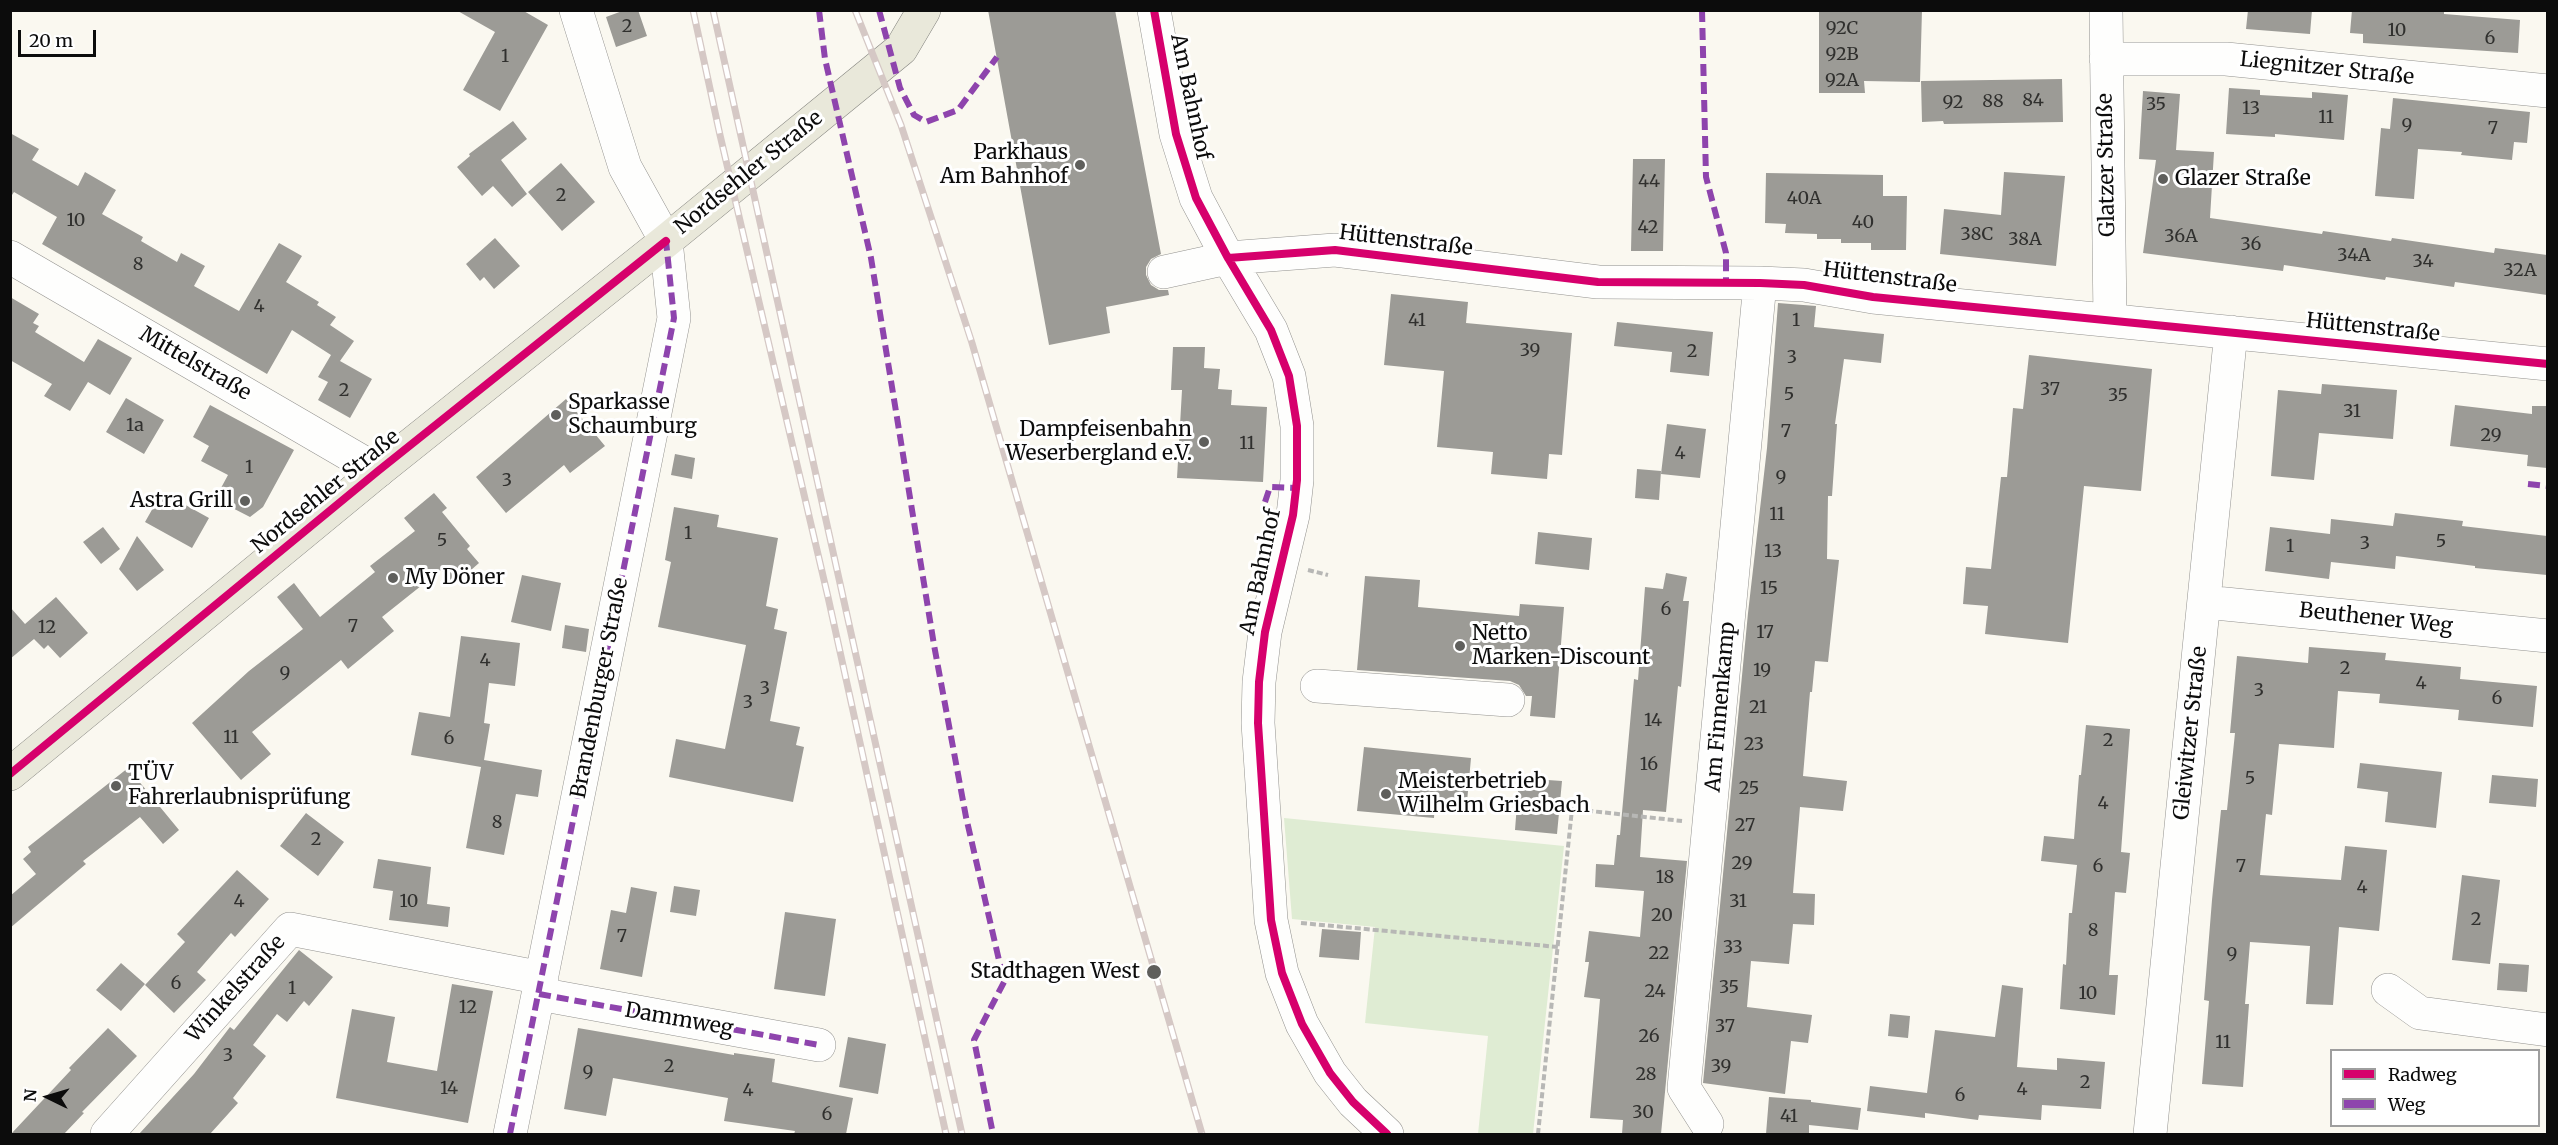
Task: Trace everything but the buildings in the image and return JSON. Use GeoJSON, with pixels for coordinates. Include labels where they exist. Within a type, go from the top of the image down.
{"type":"FeatureCollection","features":[{"type":"Feature","properties":{"kind":"main road","name":"Nordsehler Straße"},"geometry":{"type":"LineString","coordinates":[[10,774],[378,471],[666,241],[901,49],[924,10]]}},
{"type":"Feature","properties":{"kind":"street"},"geometry":{"type":"LineString","coordinates":[[576,10],[626,167],[666,241]]}},
{"type":"Feature","properties":{"kind":"street","name":"Am Bahnhof"},"geometry":{"type":"LineString","coordinates":[[1154,10],[1176,134],[1197,198],[1228,258],[1271,330],[1289,376],[1298,426],[1298,480],[1293,515],[1265,632],[1259,682],[1258,723],[1271,920],[1282,973],[1302,1024],[1330,1073],[1353,1102],[1387,1134]]}},
{"type":"Feature","properties":{"kind":"street","name":"Glatzer Straße"},"geometry":{"type":"LineString","coordinates":[[2106,10],[2110,320]]}},
{"type":"Feature","properties":{"kind":"street","name":"Liegnitzer Straße"},"geometry":{"type":"LineString","coordinates":[[2106,59],[2226,59],[2547,91]]}},
{"type":"Feature","properties":{"kind":"street","name":"Brandenburger Straße"},"geometry":{"type":"LineString","coordinates":[[510,1134],[674,318],[666,241]]}},
{"type":"Feature","properties":{"kind":"street","name":"Hüttenstraße"},"geometry":{"type":"LineString","coordinates":[[1164,272],[1228,258],[1335,250],[1598,282],[1804,285],[1873,297],[2547,364]]}},
{"type":"Feature","properties":{"kind":"street","name":"Mittelstraße"},"geometry":{"type":"LineString","coordinates":[[10,256],[378,471]]}},
{"type":"Feature","properties":{"kind":"street","name":"Am Finnenkamp"},"geometry":{"type":"LineString","coordinates":[[1707,1124],[1684,1088],[1760,283]]}},
{"type":"Feature","properties":{"kind":"street","name":"Gleiwitzer Straße"},"geometry":{"type":"LineString","coordinates":[[2150,1134],[2231,332]]}},
{"type":"Feature","properties":{"kind":"street","name":"Beuthener Weg"},"geometry":{"type":"LineString","coordinates":[[2205,602],[2547,636]]}},
{"type":"Feature","properties":{"kind":"street"},"geometry":{"type":"LineString","coordinates":[[1317,686],[1508,700]]}},
{"type":"Feature","properties":{"kind":"street","name":"Winkelstraße"},"geometry":{"type":"LineString","coordinates":[[106,1134],[290,929],[541,986]]}},
{"type":"Feature","properties":{"kind":"street","name":"Dammweg"},"geometry":{"type":"LineString","coordinates":[[541,986],[819,1045]]}},
{"type":"Feature","properties":{"kind":"street"},"geometry":{"type":"LineString","coordinates":[[2388,990],[2420,1013],[2547,1030]]}},
{"type":"Feature","properties":{"kind":"path"},"geometry":{"type":"LineString","coordinates":[[1538,1134],[1572,808],[1710,825]]}},
{"type":"Feature","properties":{"kind":"path"},"geometry":{"type":"LineString","coordinates":[[1271,920],[1558,947]]}},
{"type":"Feature","properties":{"kind":"green space"},"geometry":{"type":"Polygon","coordinates":[[[1284,818],[1564,846],[1533,1134],[1478,1134],[1488,1036],[1365,1023],[1375,927],[1292,919],[1284,818]]]}},
{"type":"Feature","properties":{"kind":"railway"},"geometry":{"type":"LineString","coordinates":[[693,10],[828,597],[946,1134]]}},
{"type":"Feature","properties":{"kind":"railway"},"geometry":{"type":"LineString","coordinates":[[713,10],[962,1134]]}},
{"type":"Feature","properties":{"kind":"railway"},"geometry":{"type":"LineString","coordinates":[[855,10],[901,125],[972,343],[1202,1134]]}},
{"type":"Feature","properties":{"kind":"marked path"},"geometry":{"type":"LineString","coordinates":[[819,10],[825,59],[871,258],[934,645],[966,817],[1004,982],[974,1040],[993,1134]]}},
{"type":"Feature","properties":{"kind":"marked path"},"geometry":{"type":"LineString","coordinates":[[879,10],[900,88],[914,115],[926,122],[958,110],[997,57]]}},
{"type":"Feature","properties":{"kind":"marked path"},"geometry":{"type":"LineString","coordinates":[[1702,10],[1706,177],[1726,253],[1726,282]]}},
{"type":"Feature","properties":{"kind":"marked path"},"geometry":{"type":"LineString","coordinates":[[510,1134],[674,318],[666,241]]}},
{"type":"Feature","properties":{"kind":"marked path"},"geometry":{"type":"LineString","coordinates":[[2528,484],[2548,486]]}},
{"type":"Feature","properties":{"kind":"marked path"},"geometry":{"type":"LineString","coordinates":[[1265,502],[1270,487],[1296,488]]}},
{"type":"Feature","properties":{"kind":"marked path"},"geometry":{"type":"LineString","coordinates":[[539,994],[819,1045]]}},
{"type":"Feature","properties":{"kind":"cycle path"},"geometry":{"type":"LineString","coordinates":[[1154,10],[1176,134],[1196,198],[1228,258],[1271,330],[1289,376],[1297,426],[1297,480],[1293,515],[1265,632],[1259,682],[1258,723],[1271,920],[1282,973],[1302,1024],[1330,1073],[1353,1102],[1387,1134]]}},
{"type":"Feature","properties":{"kind":"cycle path"},"geometry":{"type":"LineString","coordinates":[[10,774],[378,471],[666,241]]}},
{"type":"Feature","properties":{"kind":"cycle path"},"geometry":{"type":"LineString","coordinates":[[1228,258],[1335,250],[1598,282],[1804,285],[1873,297],[2548,364]]}},
{"type":"Feature","properties":{"kind":"place","name":"Parkhaus Am Bahnhof"},"geometry":{"type":"Point","coordinates":[1080,165]}},
{"type":"Feature","properties":{"kind":"place","name":"Glazer Straße"},"geometry":{"type":"Point","coordinates":[2163,179]}},
{"type":"Feature","properties":{"kind":"place","name":"Sparkasse Schaumburg"},"geometry":{"type":"Point","coordinates":[556,415]}},
{"type":"Feature","properties":{"kind":"place","name":"Dampfeisenbahn Weserbergland e.V."},"geometry":{"type":"Point","coordinates":[1204,442]}},
{"type":"Feature","properties":{"kind":"place","name":"Astra Grill"},"geometry":{"type":"Point","coordinates":[245,501]}},
{"type":"Feature","properties":{"kind":"place","name":"My Döner"},"geometry":{"type":"Point","coordinates":[393,578]}},
{"type":"Feature","properties":{"kind":"place","name":"Netto Marken-Discount"},"geometry":{"type":"Point","coordinates":[1460,646]}},
{"type":"Feature","properties":{"kind":"place","name":"TÜV Fahrerlaubnisprüfung"},"geometry":{"type":"Point","coordinates":[116,786]}},
{"type":"Feature","properties":{"kind":"place","name":"Meisterbetrieb Wilhelm Griesbach"},"geometry":{"type":"Point","coordinates":[1386,794]}},
{"type":"Feature","properties":{"kind":"place","name":"Stadthagen West"},"geometry":{"type":"Point","coordinates":[1154,972]}}]}
